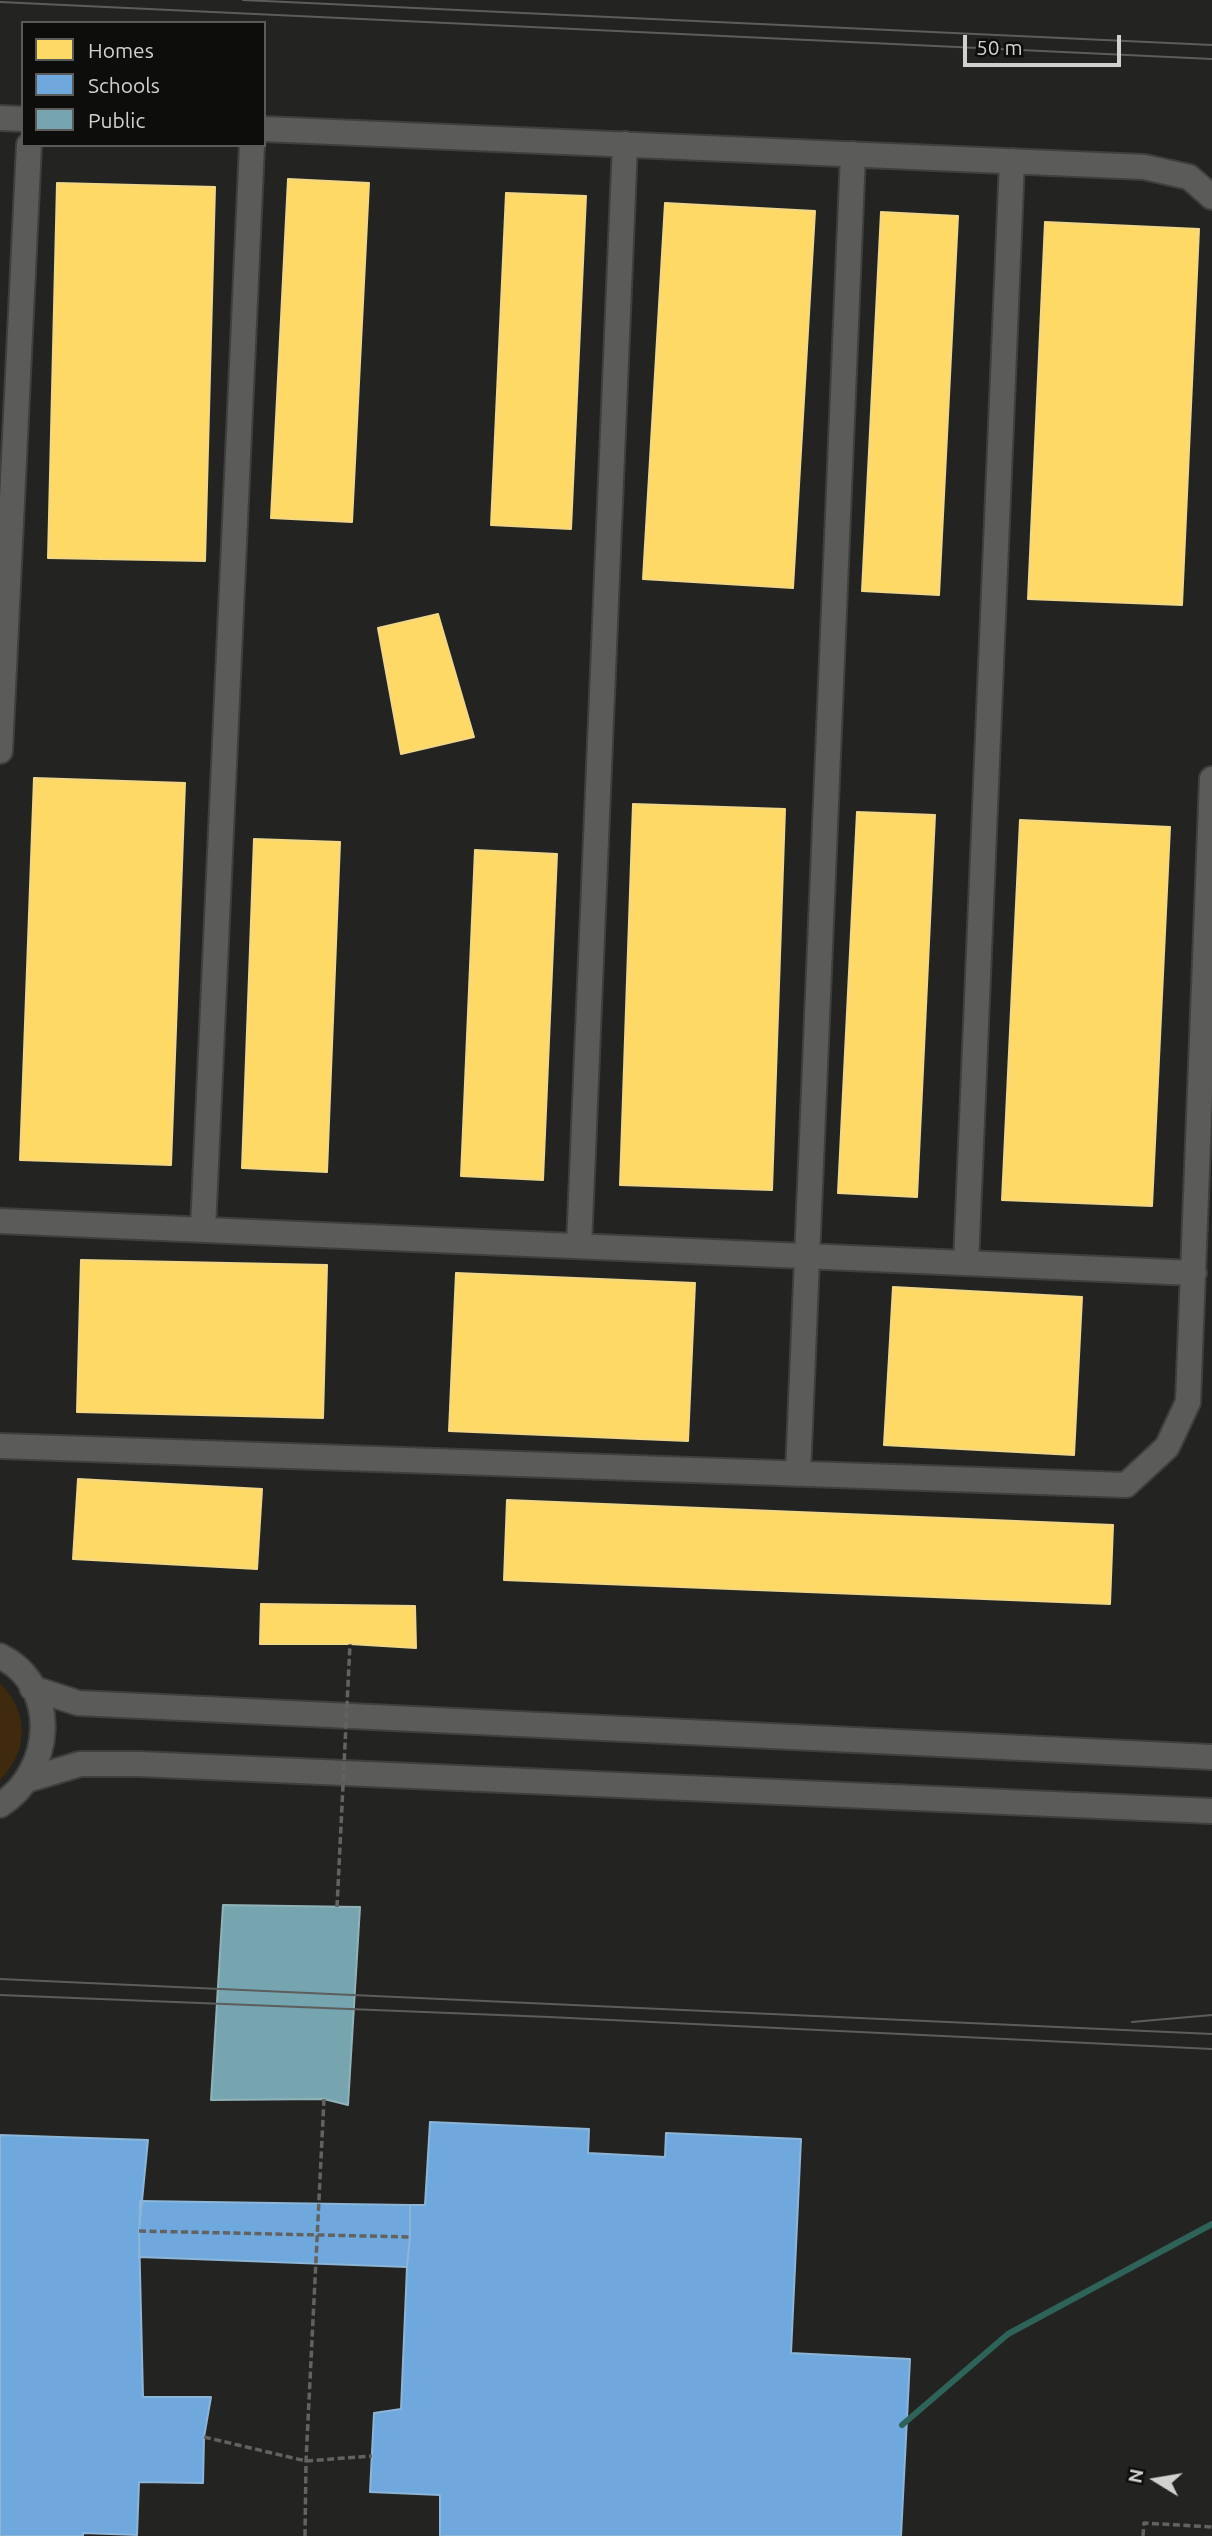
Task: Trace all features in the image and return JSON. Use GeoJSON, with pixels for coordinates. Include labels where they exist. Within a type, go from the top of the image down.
{"type":"FeatureCollection","features":[{"type":"Feature","properties":{"kind":"street"},"geometry":{"type":"LineString","coordinates":[[0,118],[21,119]]}},
{"type":"Feature","properties":{"kind":"street"},"geometry":{"type":"LineString","coordinates":[[266,129],[1144,167],[1189,177],[1212,197]]}},
{"type":"Feature","properties":{"kind":"street"},"geometry":{"type":"LineString","coordinates":[[579,1246],[625,144]]}},
{"type":"Feature","properties":{"kind":"street"},"geometry":{"type":"LineString","coordinates":[[0,751],[5,583],[29,147]]}},
{"type":"Feature","properties":{"kind":"street"},"geometry":{"type":"LineString","coordinates":[[203,1229],[253,147]]}},
{"type":"Feature","properties":{"kind":"street"},"geometry":{"type":"LineString","coordinates":[[798,1474],[853,154]]}},
{"type":"Feature","properties":{"kind":"street"},"geometry":{"type":"LineString","coordinates":[[966,1263],[1012,161]]}},
{"type":"Feature","properties":{"kind":"street"},"geometry":{"type":"LineString","coordinates":[[0,1446],[1126,1486],[1167,1447],[1188,1402],[1212,779]]}},
{"type":"Feature","properties":{"kind":"street"},"geometry":{"type":"LineString","coordinates":[[0,1220],[1194,1273]]}},
{"type":"Feature","properties":{"kind":"street"},"geometry":{"type":"LineString","coordinates":[[0,1805],[13,1797],[30,1779],[40,1757],[44,1734],[41,1710],[32,1688],[2,1654]]}},
{"type":"Feature","properties":{"kind":"street"},"geometry":{"type":"LineString","coordinates":[[32,1688],[78,1703],[1212,1757]]}},
{"type":"Feature","properties":{"kind":"street"},"geometry":{"type":"LineString","coordinates":[[30,1779],[80,1764],[139,1764],[1212,1811]]}},
{"type":"Feature","properties":{"kind":"path"},"geometry":{"type":"LineString","coordinates":[[337,1907],[350,1644]]}},
{"type":"Feature","properties":{"kind":"path"},"geometry":{"type":"LineString","coordinates":[[305,2536],[306,2461],[324,2099]]}},
{"type":"Feature","properties":{"kind":"path"},"geometry":{"type":"LineString","coordinates":[[139,2231],[410,2237]]}},
{"type":"Feature","properties":{"kind":"path"},"geometry":{"type":"LineString","coordinates":[[204,2437],[306,2461],[372,2456]]}},
{"type":"Feature","properties":{"kind":"path"},"geometry":{"type":"LineString","coordinates":[[1143,2536],[1144,2523],[1212,2527]]}},
{"type":"Feature","properties":{"kind":"shaded area"},"geometry":{"type":"Polygon","coordinates":[[[0,1683],[16,1707],[22,1731],[16,1756],[0,1780],[0,1683]]]}},
{"type":"Feature","properties":{"kind":"building: Homes"},"geometry":{"type":"Polygon","coordinates":[[[288,179],[369,183],[352,522],[271,518],[288,179]]]}},
{"type":"Feature","properties":{"kind":"building: Homes"},"geometry":{"type":"Polygon","coordinates":[[[57,183],[215,187],[205,561],[48,558],[57,183]]]}},
{"type":"Feature","properties":{"kind":"building: Homes"},"geometry":{"type":"Polygon","coordinates":[[[506,193],[586,196],[571,529],[491,525],[506,193]]]}},
{"type":"Feature","properties":{"kind":"building: Homes"},"geometry":{"type":"Polygon","coordinates":[[[665,203],[815,211],[793,588],[643,579],[665,203]]]}},
{"type":"Feature","properties":{"kind":"building: Homes"},"geometry":{"type":"Polygon","coordinates":[[[881,212],[958,216],[939,595],[862,591],[881,212]]]}},
{"type":"Feature","properties":{"kind":"building: Homes"},"geometry":{"type":"Polygon","coordinates":[[[1045,222],[1199,229],[1182,605],[1028,599],[1045,222]]]}},
{"type":"Feature","properties":{"kind":"building: Homes"},"geometry":{"type":"Polygon","coordinates":[[[438,614],[474,737],[401,754],[378,628],[438,614]]]}},
{"type":"Feature","properties":{"kind":"building: Homes"},"geometry":{"type":"Polygon","coordinates":[[[34,778],[185,783],[171,1165],[20,1160],[34,778]]]}},
{"type":"Feature","properties":{"kind":"building: Homes"},"geometry":{"type":"Polygon","coordinates":[[[633,804],[785,809],[772,1190],[620,1185],[633,804]]]}},
{"type":"Feature","properties":{"kind":"building: Homes"},"geometry":{"type":"Polygon","coordinates":[[[857,812],[935,815],[917,1197],[838,1193],[857,812]]]}},
{"type":"Feature","properties":{"kind":"building: Homes"},"geometry":{"type":"Polygon","coordinates":[[[1020,820],[1170,827],[1152,1206],[1002,1200],[1020,820]]]}},
{"type":"Feature","properties":{"kind":"building: Homes"},"geometry":{"type":"Polygon","coordinates":[[[254,839],[340,842],[327,1172],[242,1168],[254,839]]]}},
{"type":"Feature","properties":{"kind":"building: Homes"},"geometry":{"type":"Polygon","coordinates":[[[475,850],[557,854],[543,1180],[461,1176],[475,850]]]}},
{"type":"Feature","properties":{"kind":"building: Homes"},"geometry":{"type":"Polygon","coordinates":[[[81,1260],[327,1265],[323,1418],[77,1412],[81,1260]]]}},
{"type":"Feature","properties":{"kind":"building: Homes"},"geometry":{"type":"Polygon","coordinates":[[[456,1273],[695,1283],[688,1441],[449,1431],[456,1273]]]}},
{"type":"Feature","properties":{"kind":"building: Homes"},"geometry":{"type":"Polygon","coordinates":[[[893,1287],[1082,1297],[1074,1455],[884,1445],[893,1287]]]}},
{"type":"Feature","properties":{"kind":"building: Homes"},"geometry":{"type":"Polygon","coordinates":[[[78,1479],[262,1489],[257,1569],[73,1559],[78,1479]]]}},
{"type":"Feature","properties":{"kind":"building: Homes"},"geometry":{"type":"Polygon","coordinates":[[[507,1500],[1113,1525],[1110,1604],[504,1580],[507,1500]]]}},
{"type":"Feature","properties":{"kind":"building: Homes"},"geometry":{"type":"Polygon","coordinates":[[[261,1604],[415,1606],[416,1648],[350,1644],[260,1644],[261,1604]]]}},
{"type":"Feature","properties":{"kind":"building: Schools"},"geometry":{"type":"Polygon","coordinates":[[[430,2122],[589,2129],[588,2153],[665,2157],[666,2133],[801,2139],[791,2353],[910,2359],[901,2536],[440,2536],[440,2495],[370,2492],[374,2413],[401,2409],[410,2205],[425,2205],[430,2122]]]}},
{"type":"Feature","properties":{"kind":"building: Schools"},"geometry":{"type":"Polygon","coordinates":[[[0,2135],[148,2140],[139,2231],[143,2397],[211,2397],[204,2437],[203,2483],[139,2482],[137,2535],[83,2533],[83,2536],[0,2536],[0,2135]]]}},
{"type":"Feature","properties":{"kind":"building: Schools"},"geometry":{"type":"Polygon","coordinates":[[[140,2201],[410,2205],[407,2267],[139,2257],[140,2201]]]}},
{"type":"Feature","properties":{"kind":"building: Public"},"geometry":{"type":"Polygon","coordinates":[[[223,1905],[360,1907],[348,2105],[324,2099],[211,2100],[223,1905]]]}},
{"type":"Feature","properties":{"kind":"waterway"},"geometry":{"type":"LineString","coordinates":[[902,2425],[1008,2334],[1212,2224]]}},
{"type":"Feature","properties":{"kind":"tram line"},"geometry":{"type":"LineString","coordinates":[[243,0],[1212,45]]}},
{"type":"Feature","properties":{"kind":"tram line"},"geometry":{"type":"LineString","coordinates":[[0,2],[1212,59]]}},
{"type":"Feature","properties":{"kind":"tram line"},"geometry":{"type":"LineString","coordinates":[[0,1979],[1212,2034]]}},
{"type":"Feature","properties":{"kind":"tram line"},"geometry":{"type":"LineString","coordinates":[[0,1995],[549,2017],[1212,2049]]}},
{"type":"Feature","properties":{"kind":"tram line"},"geometry":{"type":"LineString","coordinates":[[1132,2022],[1212,2015]]}}]}
